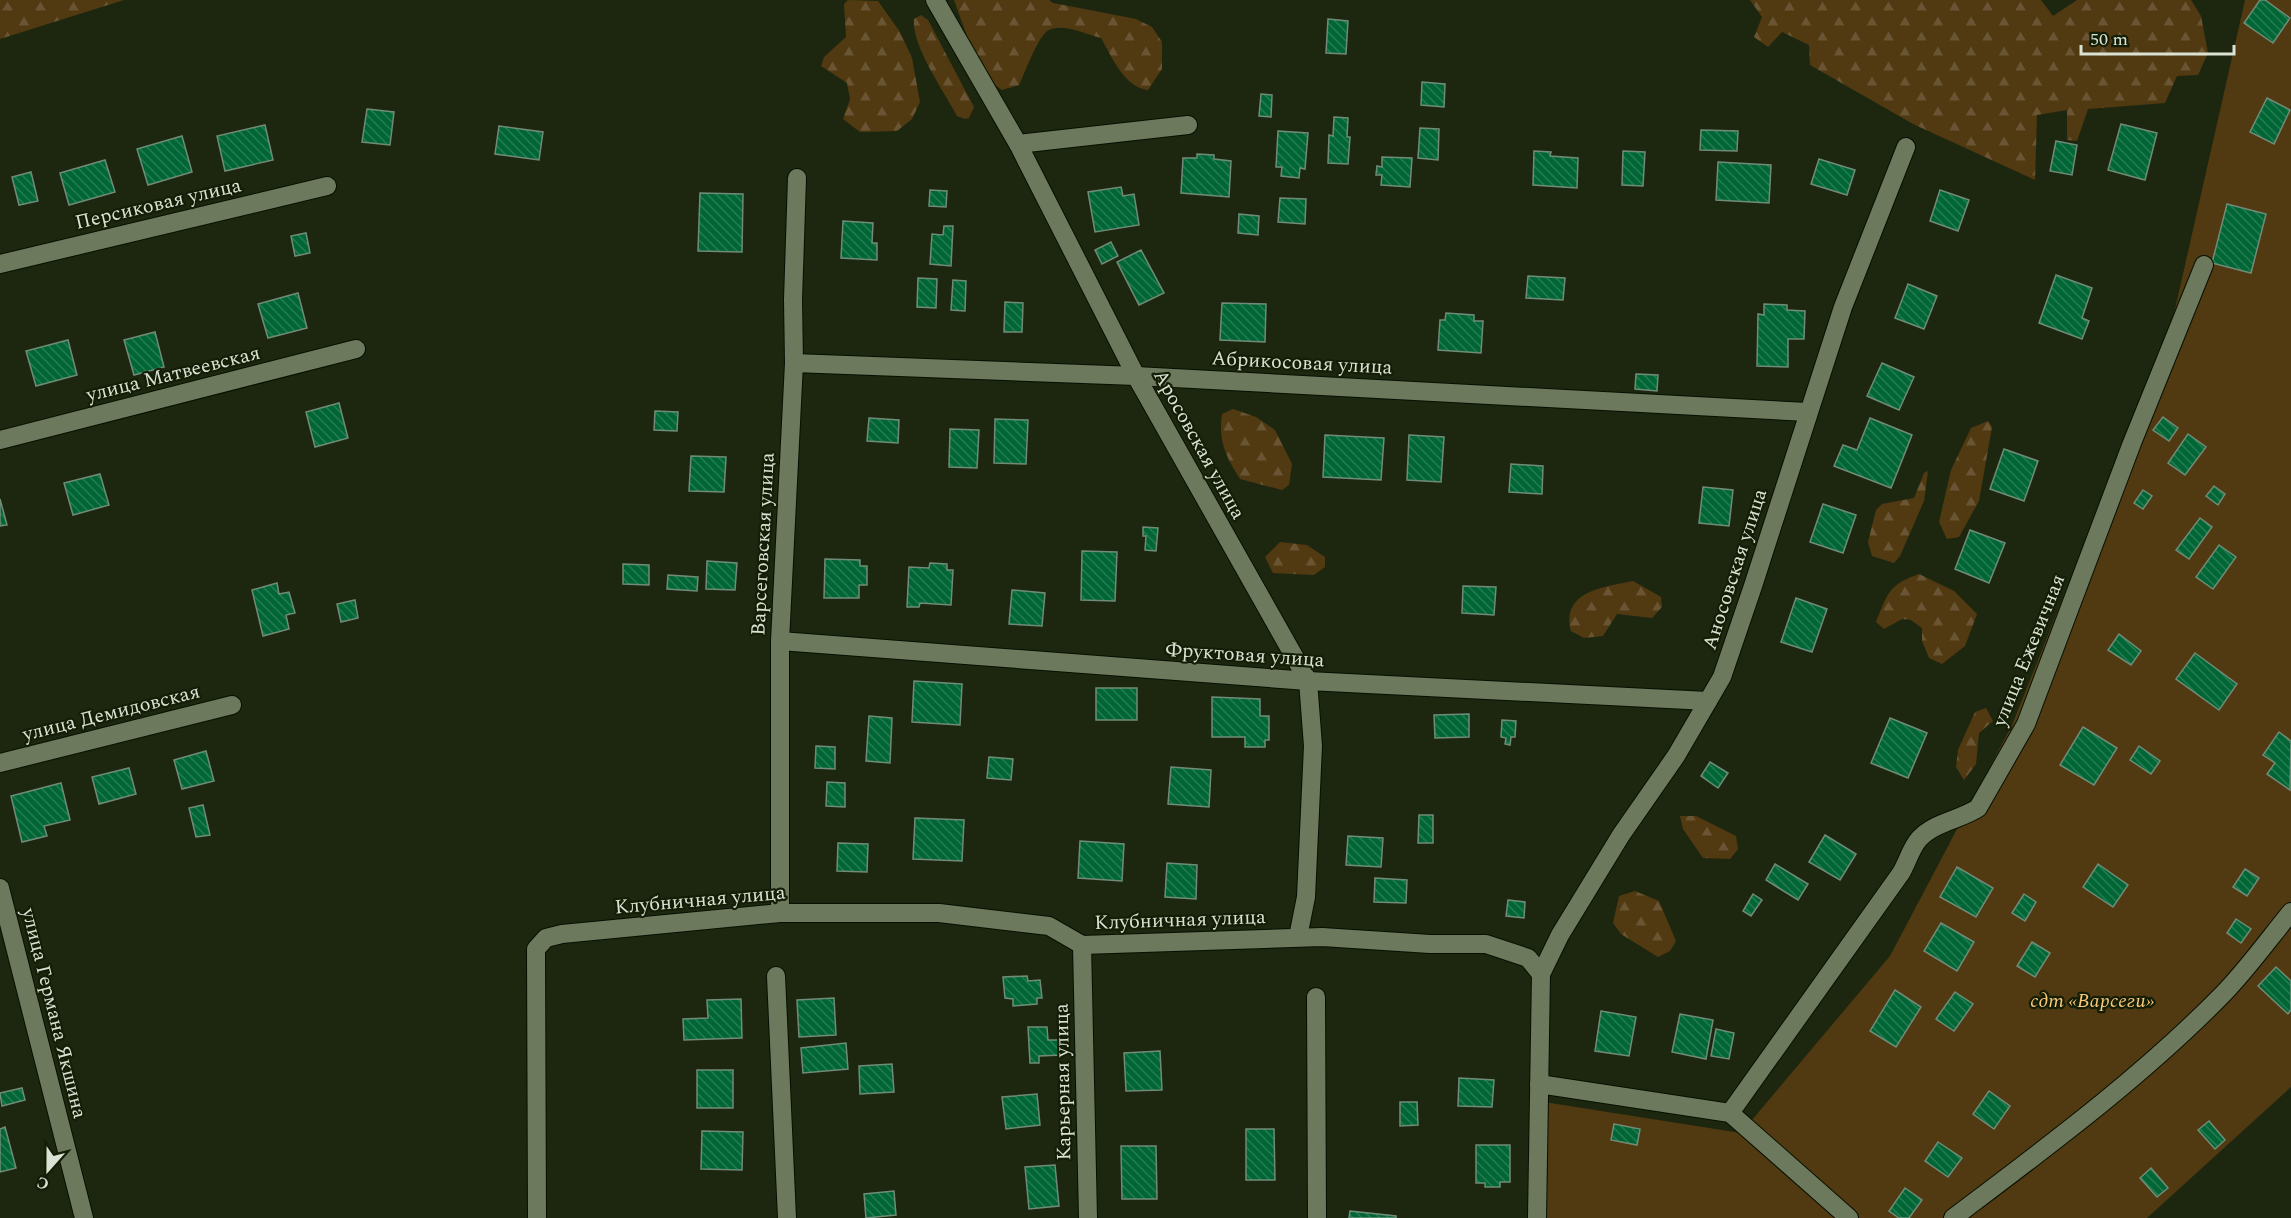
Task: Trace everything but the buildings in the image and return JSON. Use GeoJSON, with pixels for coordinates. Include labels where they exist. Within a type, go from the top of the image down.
{"type":"FeatureCollection","features":[{"type":"Feature","properties":{"kind":"street","name":"Аросовская улица"},"geometry":{"type":"LineString","coordinates":[[935,0],[1018,144],[1136,376],[1308,681],[1313,746],[1306,897],[1298,937]]}},
{"type":"Feature","properties":{"kind":"street"},"geometry":{"type":"LineString","coordinates":[[1018,144],[1188,124]]}},
{"type":"Feature","properties":{"kind":"street","name":"Аносовская улица"},"geometry":{"type":"LineString","coordinates":[[1541,974],[1560,935],[1621,836],[1676,756],[1722,677],[1843,307],[1906,147]]}},
{"type":"Feature","properties":{"kind":"street","name":"Варсеговская улица"},"geometry":{"type":"LineString","coordinates":[[780,913],[780,641],[794,363],[793,300],[797,178]]}},
{"type":"Feature","properties":{"kind":"street","name":"Персиковая улица"},"geometry":{"type":"LineString","coordinates":[[0,264],[327,186]]}},
{"type":"Feature","properties":{"kind":"street","name":"улица Ежевичная"},"geometry":{"type":"LineString","coordinates":[[1730,1113],[1901,873],[1918,839],[1935,826],[1967,815],[1978,808],[2020,733],[2204,265]]}},
{"type":"Feature","properties":{"kind":"street","name":"улица Матвеевская"},"geometry":{"type":"LineString","coordinates":[[0,440],[356,349]]}},
{"type":"Feature","properties":{"kind":"street","name":"Абрикосовая улица"},"geometry":{"type":"LineString","coordinates":[[794,363],[1136,376],[1808,412]]}},
{"type":"Feature","properties":{"kind":"street","name":"Фруктовая улица"},"geometry":{"type":"LineString","coordinates":[[780,641],[1308,681],[1708,701]]}},
{"type":"Feature","properties":{"kind":"street","name":"улица Демидовская"},"geometry":{"type":"LineString","coordinates":[[0,763],[232,705]]}},
{"type":"Feature","properties":{"kind":"street","name":"улица Германа Якшина"},"geometry":{"type":"LineString","coordinates":[[0,888],[84,1218]]}},
{"type":"Feature","properties":{"kind":"street"},"geometry":{"type":"LineString","coordinates":[[1953,1218],[2068,1131],[2163,1051],[2225,992],[2291,912]]}},
{"type":"Feature","properties":{"kind":"street","name":"Клубничная улица"},"geometry":{"type":"LineString","coordinates":[[537,1218],[536,949],[546,938],[562,934],[780,913],[939,913],[1049,926],[1082,945],[1298,937],[1430,944],[1486,944],[1528,958],[1541,974]]}},
{"type":"Feature","properties":{"kind":"street","name":"Карьерная улица"},"geometry":{"type":"LineString","coordinates":[[1082,945],[1088,1218]]}},
{"type":"Feature","properties":{"kind":"street"},"geometry":{"type":"LineString","coordinates":[[1537,1218],[1541,974]]}},
{"type":"Feature","properties":{"kind":"street"},"geometry":{"type":"LineString","coordinates":[[776,976],[787,1218]]}},
{"type":"Feature","properties":{"kind":"street"},"geometry":{"type":"LineString","coordinates":[[1316,997],[1317,1218]]}},
{"type":"Feature","properties":{"kind":"street"},"geometry":{"type":"LineString","coordinates":[[1539,1084],[1730,1113],[1849,1218]]}},
{"type":"Feature","properties":{"kind":"green space"},"geometry":{"type":"Polygon","coordinates":[[[0,0],[124,0],[0,39],[0,0]]]}},
{"type":"Feature","properties":{"kind":"green space"},"geometry":{"type":"Polygon","coordinates":[[[848,0],[878,1],[900,32],[912,58],[920,102],[912,119],[897,131],[860,132],[843,119],[850,99],[847,83],[821,66],[824,57],[846,37],[844,4],[848,0]]]}},
{"type":"Feature","properties":{"kind":"green space"},"geometry":{"type":"Polygon","coordinates":[[[954,0],[1049,0],[1053,3],[1136,19],[1152,27],[1162,42],[1162,69],[1148,90],[1140,88],[1125,77],[1101,38],[1075,30],[1055,28],[1045,33],[1041,39],[1019,85],[1002,90],[995,85],[968,39],[954,0]]]}},
{"type":"Feature","properties":{"kind":"green space"},"geometry":{"type":"Polygon","coordinates":[[[1750,0],[2041,0],[2053,16],[2077,0],[2191,0],[2201,16],[2208,53],[2198,75],[2177,76],[2165,103],[2088,109],[2077,141],[2067,140],[2067,110],[2037,115],[2035,180],[1913,124],[1810,65],[1809,45],[1782,32],[1768,47],[1754,37],[1762,17],[1750,0]]]}},
{"type":"Feature","properties":{"kind":"green space","name":"сдт «Варсеги»"},"geometry":{"type":"Polygon","coordinates":[[[2245,0],[2291,0],[2291,1087],[2147,1218],[1546,1218],[1544,1102],[1741,1133],[1890,956],[2012,725],[2171,327],[2245,0]]]}},
{"type":"Feature","properties":{"kind":"green space"},"geometry":{"type":"Polygon","coordinates":[[[921,15],[928,20],[974,107],[969,118],[957,116],[923,55],[914,30],[914,19],[921,15]]]}},
{"type":"Feature","properties":{"kind":"green space"},"geometry":{"type":"Polygon","coordinates":[[[1233,409],[1256,417],[1275,430],[1292,464],[1289,485],[1282,490],[1240,479],[1235,471],[1224,449],[1221,433],[1222,414],[1233,409]]]}},
{"type":"Feature","properties":{"kind":"green space"},"geometry":{"type":"Polygon","coordinates":[[[1988,421],[1992,427],[1979,501],[1959,537],[1947,539],[1939,522],[1951,470],[1971,428],[1988,421]]]}},
{"type":"Feature","properties":{"kind":"green space"},"geometry":{"type":"Polygon","coordinates":[[[1928,471],[1924,501],[1900,556],[1894,563],[1872,556],[1868,542],[1876,510],[1882,504],[1914,498],[1924,473],[1928,471]]]}},
{"type":"Feature","properties":{"kind":"green space"},"geometry":{"type":"Polygon","coordinates":[[[1280,542],[1307,545],[1325,557],[1325,567],[1314,575],[1273,573],[1265,557],[1280,542]]]}},
{"type":"Feature","properties":{"kind":"green space"},"geometry":{"type":"Polygon","coordinates":[[[1919,574],[1954,591],[1977,614],[1965,646],[1942,664],[1929,658],[1922,641],[1922,628],[1911,620],[1902,619],[1884,629],[1876,622],[1890,591],[1901,582],[1919,574]]]}},
{"type":"Feature","properties":{"kind":"green space"},"geometry":{"type":"Polygon","coordinates":[[[1633,581],[1661,597],[1662,607],[1652,618],[1617,614],[1603,636],[1584,638],[1571,631],[1572,607],[1579,599],[1598,589],[1633,581]]]}},
{"type":"Feature","properties":{"kind":"green space"},"geometry":{"type":"Polygon","coordinates":[[[1986,708],[1993,721],[1979,733],[1976,764],[1964,780],[1956,767],[1958,750],[1975,712],[1986,708]]]}},
{"type":"Feature","properties":{"kind":"green space"},"geometry":{"type":"Polygon","coordinates":[[[1680,816],[1696,816],[1736,836],[1738,849],[1730,859],[1703,858],[1683,829],[1680,816]]]}},
{"type":"Feature","properties":{"kind":"green space"},"geometry":{"type":"Polygon","coordinates":[[[1635,891],[1659,901],[1676,941],[1670,951],[1658,957],[1621,934],[1613,923],[1619,896],[1635,891]]]}}]}
